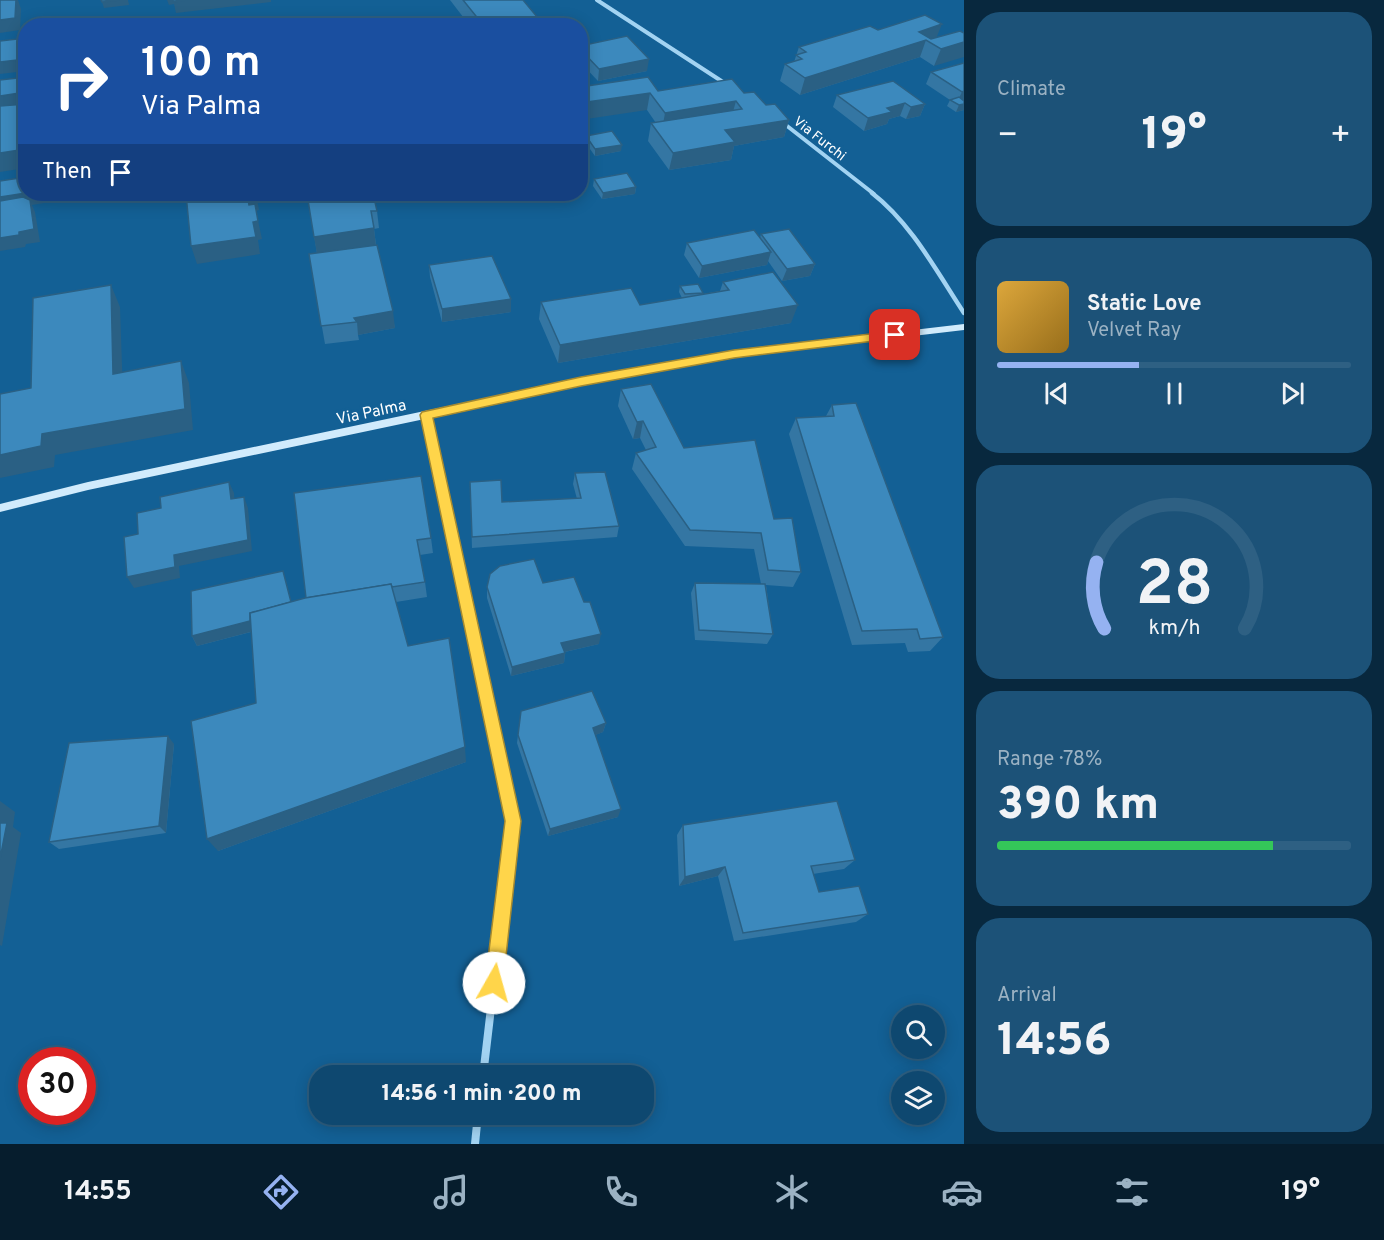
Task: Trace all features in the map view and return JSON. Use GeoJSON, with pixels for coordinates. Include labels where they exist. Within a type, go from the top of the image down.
{"type":"FeatureCollection","features":[{"type":"Feature","properties":{"kind":"street"},"geometry":{"type":"LineString","coordinates":[[597,0],[736,91]]}},
{"type":"Feature","properties":{"kind":"street","name":"Via Furchi"},"geometry":{"type":"LineString","coordinates":[[774,116],[884,202],[916,240],[964,313]]}},
{"type":"Feature","properties":{"kind":"street","name":"Via Palma"},"geometry":{"type":"LineString","coordinates":[[0,508],[581,382],[734,354],[964,327]]}},
{"type":"Feature","properties":{"kind":"street"},"geometry":{"type":"LineString","coordinates":[[426,415],[513,821],[484,1065]]}},
{"type":"Feature","properties":{"kind":"street"},"geometry":{"type":"LineString","coordinates":[[475,1144],[477,1125]]}},
{"type":"Feature","properties":{"kind":"building"},"geometry":{"type":"Polygon","coordinates":[[[0,0],[16,0],[15,18],[0,20],[0,0]]]}},
{"type":"Feature","properties":{"kind":"building"},"geometry":{"type":"Polygon","coordinates":[[[463,0],[523,0],[538,18],[478,18],[463,0]]]}},
{"type":"Feature","properties":{"kind":"building"},"geometry":{"type":"Polygon","coordinates":[[[925,15],[942,24],[919,32],[931,39],[960,31],[964,33],[964,42],[941,49],[926,40],[805,78],[785,64],[802,59],[796,55],[806,52],[799,47],[870,26],[878,30],[925,15]]]}},
{"type":"Feature","properties":{"kind":"building"},"geometry":{"type":"Polygon","coordinates":[[[627,36],[649,59],[599,69],[588,57],[588,44],[627,36]]]}},
{"type":"Feature","properties":{"kind":"building"},"geometry":{"type":"Polygon","coordinates":[[[18,39],[18,60],[0,62],[0,41],[18,39]]]}},
{"type":"Feature","properties":{"kind":"building"},"geometry":{"type":"Polygon","coordinates":[[[964,63],[964,91],[962,92],[931,72],[964,63]]]}},
{"type":"Feature","properties":{"kind":"building"},"geometry":{"type":"Polygon","coordinates":[[[648,77],[658,91],[732,79],[744,93],[754,92],[766,105],[775,104],[789,120],[725,130],[735,142],[673,153],[651,123],[742,109],[736,101],[665,113],[650,93],[588,102],[588,86],[648,77]]]}},
{"type":"Feature","properties":{"kind":"building"},"geometry":{"type":"Polygon","coordinates":[[[18,78],[18,93],[0,96],[0,80],[18,78]]]}},
{"type":"Feature","properties":{"kind":"building"},"geometry":{"type":"Polygon","coordinates":[[[893,81],[925,104],[911,107],[905,103],[887,108],[892,112],[868,118],[837,95],[893,81]]]}},
{"type":"Feature","properties":{"kind":"building"},"geometry":{"type":"Polygon","coordinates":[[[959,97],[964,104],[959,105],[950,100],[959,97]]]}},
{"type":"Feature","properties":{"kind":"building"},"geometry":{"type":"Polygon","coordinates":[[[18,105],[18,150],[0,153],[0,106],[18,105]]]}},
{"type":"Feature","properties":{"kind":"building"},"geometry":{"type":"Polygon","coordinates":[[[612,131],[622,145],[595,149],[588,136],[612,131]]]}},
{"type":"Feature","properties":{"kind":"building"},"geometry":{"type":"Polygon","coordinates":[[[627,173],[636,187],[603,193],[594,179],[627,173]]]}},
{"type":"Feature","properties":{"kind":"building"},"geometry":{"type":"Polygon","coordinates":[[[18,178],[18,194],[0,197],[0,181],[18,178]]]}},
{"type":"Feature","properties":{"kind":"building"},"geometry":{"type":"Polygon","coordinates":[[[18,198],[18,201],[30,201],[34,229],[19,232],[19,235],[0,238],[0,201],[18,198]]]}},
{"type":"Feature","properties":{"kind":"building"},"geometry":{"type":"Polygon","coordinates":[[[187,201],[248,201],[249,205],[255,204],[258,221],[253,222],[256,237],[191,246],[187,201]]]}},
{"type":"Feature","properties":{"kind":"building"},"geometry":{"type":"Polygon","coordinates":[[[308,201],[375,202],[377,211],[371,211],[374,228],[314,237],[308,201]]]}},
{"type":"Feature","properties":{"kind":"building"},"geometry":{"type":"Polygon","coordinates":[[[789,229],[815,264],[787,269],[761,234],[789,229]]]}},
{"type":"Feature","properties":{"kind":"building"},"geometry":{"type":"Polygon","coordinates":[[[754,230],[771,252],[702,266],[687,243],[754,230]]]}},
{"type":"Feature","properties":{"kind":"building"},"geometry":{"type":"Polygon","coordinates":[[[377,245],[393,311],[354,318],[357,322],[321,326],[309,254],[377,245]]]}},
{"type":"Feature","properties":{"kind":"building"},"geometry":{"type":"Polygon","coordinates":[[[492,256],[511,299],[442,309],[429,265],[492,256]]]}},
{"type":"Feature","properties":{"kind":"building"},"geometry":{"type":"Polygon","coordinates":[[[773,272],[798,305],[560,345],[541,302],[631,288],[640,305],[729,290],[723,282],[773,272]]]}},
{"type":"Feature","properties":{"kind":"building"},"geometry":{"type":"Polygon","coordinates":[[[698,284],[703,293],[685,294],[680,286],[698,284]]]}},
{"type":"Feature","properties":{"kind":"building"},"geometry":{"type":"Polygon","coordinates":[[[111,285],[113,374],[181,361],[185,409],[42,434],[41,446],[0,455],[0,394],[31,388],[33,298],[111,285]]]}},
{"type":"Feature","properties":{"kind":"building"},"geometry":{"type":"Polygon","coordinates":[[[651,384],[684,448],[755,440],[774,519],[792,518],[801,572],[768,570],[761,533],[690,530],[636,453],[656,447],[643,421],[637,422],[621,389],[651,384]]]}},
{"type":"Feature","properties":{"kind":"building"},"geometry":{"type":"Polygon","coordinates":[[[856,403],[943,637],[920,639],[917,629],[862,631],[796,418],[834,416],[832,405],[856,403]]]}},
{"type":"Feature","properties":{"kind":"building"},"geometry":{"type":"Polygon","coordinates":[[[605,472],[619,526],[472,537],[470,482],[501,480],[502,502],[581,498],[575,473],[605,472]]]}},
{"type":"Feature","properties":{"kind":"building"},"geometry":{"type":"Polygon","coordinates":[[[421,476],[431,538],[417,540],[425,582],[392,587],[391,584],[306,598],[294,493],[421,476]]]}},
{"type":"Feature","properties":{"kind":"building"},"geometry":{"type":"Polygon","coordinates":[[[229,482],[231,499],[244,497],[248,540],[174,555],[175,567],[127,577],[124,537],[138,534],[137,513],[161,508],[160,497],[229,482]]]}},
{"type":"Feature","properties":{"kind":"building"},"geometry":{"type":"Polygon","coordinates":[[[534,559],[543,583],[574,577],[584,602],[590,602],[601,634],[561,643],[565,653],[512,667],[487,587],[490,574],[500,566],[534,559]]]}},
{"type":"Feature","properties":{"kind":"building"},"geometry":{"type":"Polygon","coordinates":[[[283,571],[291,602],[250,613],[250,621],[192,636],[191,591],[283,571]]]}},
{"type":"Feature","properties":{"kind":"building"},"geometry":{"type":"Polygon","coordinates":[[[695,583],[765,584],[773,634],[699,630],[695,583]]]}},
{"type":"Feature","properties":{"kind":"building"},"geometry":{"type":"Polygon","coordinates":[[[391,584],[408,646],[449,638],[465,747],[207,839],[191,721],[256,703],[250,613],[305,598],[391,584]]]}},
{"type":"Feature","properties":{"kind":"building"},"geometry":{"type":"Polygon","coordinates":[[[592,691],[606,723],[593,728],[621,809],[550,829],[518,735],[521,711],[592,691]]]}},
{"type":"Feature","properties":{"kind":"building"},"geometry":{"type":"Polygon","coordinates":[[[168,736],[159,826],[49,842],[69,743],[168,736]]]}},
{"type":"Feature","properties":{"kind":"building"},"geometry":{"type":"Polygon","coordinates":[[[837,801],[855,860],[811,866],[819,892],[859,886],[868,914],[743,933],[725,867],[685,877],[683,825],[837,801]]]}},
{"type":"Feature","properties":{"kind":"building"},"geometry":{"type":"Polygon","coordinates":[[[0,823],[7,823],[0,859],[0,823]]]}},
{"type":"Feature","properties":{"kind":"route"},"geometry":{"type":"LineString","coordinates":[[494,983],[513,821],[426,415],[581,382],[734,354],[895,335]]}}]}
